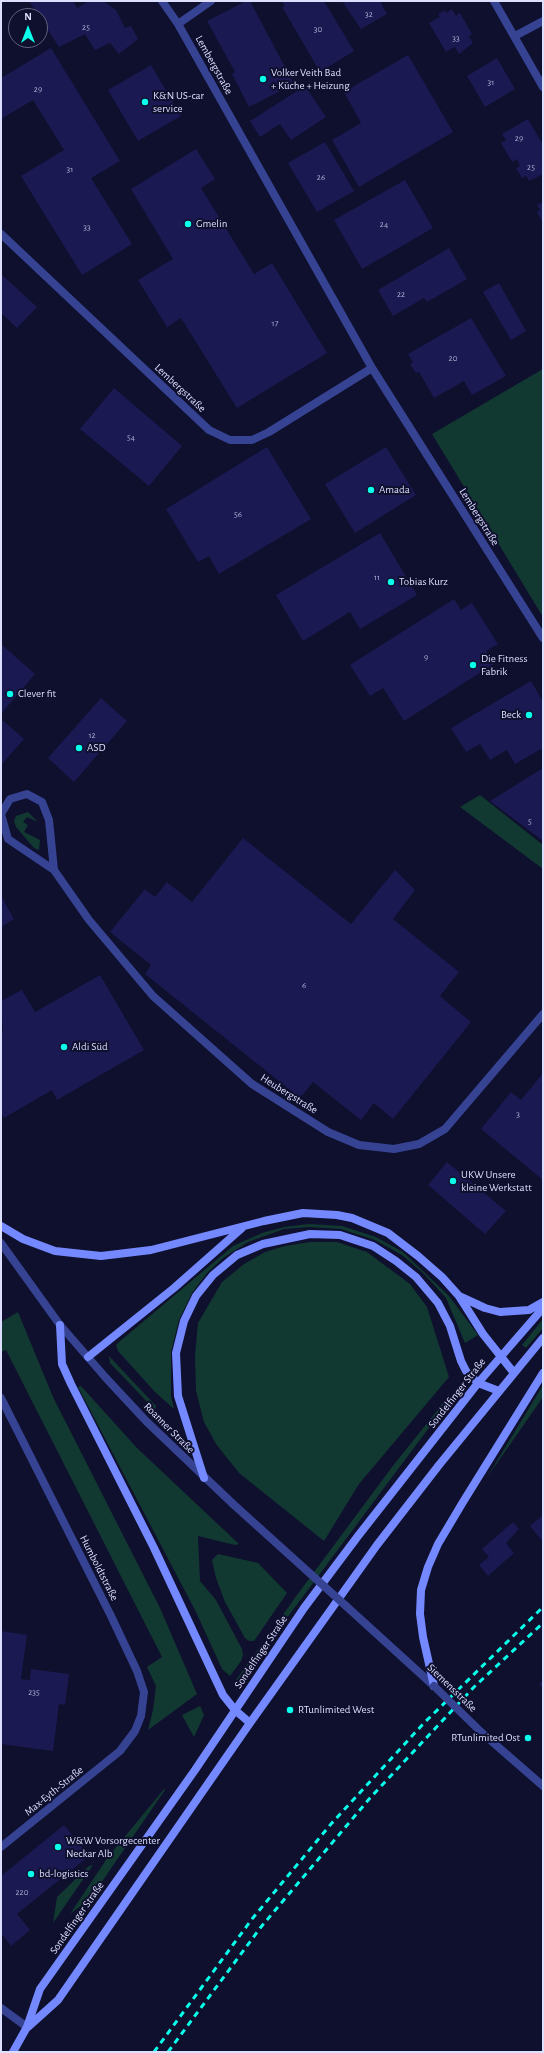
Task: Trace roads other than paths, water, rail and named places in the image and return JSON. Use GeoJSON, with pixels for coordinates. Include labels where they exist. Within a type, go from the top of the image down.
{"type":"FeatureCollection","features":[{"type":"Feature","properties":{"kind":"main road"},"geometry":{"type":"LineString","coordinates":[[1,1226],[23,1239],[55,1251],[101,1256],[150,1250],[303,1213],[337,1215],[365,1222],[388,1233],[409,1248],[442,1277],[459,1296],[483,1334],[514,1373]]}},
{"type":"Feature","properties":{"kind":"main road"},"geometry":{"type":"LineString","coordinates":[[88,1357],[174,1288],[242,1227]]}},
{"type":"Feature","properties":{"kind":"main road"},"geometry":{"type":"LineString","coordinates":[[204,1478],[178,1396],[176,1354],[184,1321],[196,1296],[213,1275],[238,1255],[263,1244],[310,1234],[340,1236],[373,1246],[396,1261],[416,1277],[438,1303],[450,1326],[461,1361],[466,1371],[478,1383],[499,1391]]}},
{"type":"Feature","properties":{"kind":"main road"},"geometry":{"type":"LineString","coordinates":[[459,1296],[485,1308],[500,1312],[529,1310],[543,1302]]}},
{"type":"Feature","properties":{"kind":"main road","name":"Sondelfinger Straße"},"geometry":{"type":"LineString","coordinates":[[13,2052],[27,2027],[40,1990],[195,1770],[304,1608],[358,1536],[478,1383],[543,1308]]}},
{"type":"Feature","properties":{"kind":"main road"},"geometry":{"type":"LineString","coordinates":[[60,1325],[62,1364],[154,1548],[223,1694],[234,1710],[250,1723]]}},
{"type":"Feature","properties":{"kind":"main road","name":"Sondelfinger Straße"},"geometry":{"type":"LineString","coordinates":[[27,2027],[58,2000],[250,1723],[377,1545],[439,1465],[543,1338]]}},
{"type":"Feature","properties":{"kind":"main road"},"geometry":{"type":"LineString","coordinates":[[434,1686],[423,1637],[420,1614],[421,1590],[428,1567],[438,1544],[543,1373]]}},
{"type":"Feature","properties":{"kind":"street","name":"Lembergstraße"},"geometry":{"type":"LineString","coordinates":[[162,1],[178,24],[372,368],[543,638]]}},
{"type":"Feature","properties":{"kind":"street"},"geometry":{"type":"LineString","coordinates":[[178,24],[211,1]]}},
{"type":"Feature","properties":{"kind":"street"},"geometry":{"type":"LineString","coordinates":[[494,1],[543,87]]}},
{"type":"Feature","properties":{"kind":"street"},"geometry":{"type":"LineString","coordinates":[[514,36],[543,21]]}},
{"type":"Feature","properties":{"kind":"street","name":"Lembergstraße"},"geometry":{"type":"LineString","coordinates":[[1,234],[209,430],[230,440],[252,440],[268,432],[372,368]]}},
{"type":"Feature","properties":{"kind":"street","name":"Heubergstraße"},"geometry":{"type":"LineString","coordinates":[[54,870],[49,820],[42,802],[27,794],[10,799],[1,814],[8,838],[54,870],[89,920],[153,996],[252,1084],[328,1132],[359,1145],[394,1149],[419,1144],[445,1129],[543,1014]]}},
{"type":"Feature","properties":{"kind":"street","name":"Roanner Straße"},"geometry":{"type":"LineString","coordinates":[[1,1243],[60,1325],[127,1401],[204,1478],[346,1606]]}},
{"type":"Feature","properties":{"kind":"street","name":"Humboldtstraße"},"geometry":{"type":"LineString","coordinates":[[1,1398],[137,1671],[144,1692],[141,1716],[135,1731],[120,1751]]}},
{"type":"Feature","properties":{"kind":"street","name":"Siemensstraße"},"geometry":{"type":"LineString","coordinates":[[346,1606],[434,1686],[481,1732],[543,1786]]}},
{"type":"Feature","properties":{"kind":"street","name":"Max-Eyth-Straße"},"geometry":{"type":"LineString","coordinates":[[1,1847],[120,1751]]}},
{"type":"Feature","properties":{"kind":"street"},"geometry":{"type":"LineString","coordinates":[[1,2008],[27,2027]]}},
{"type":"Feature","properties":{"kind":"railway"},"geometry":{"type":"LineString","coordinates":[[154,2052],[252,1919],[331,1824],[424,1723],[543,1607]]}},
{"type":"Feature","properties":{"kind":"railway"},"geometry":{"type":"LineString","coordinates":[[168,2052],[261,1927],[370,1798],[474,1687],[543,1623]]}},
{"type":"Feature","properties":{"kind":"place","name":"Volker Veith Bad + Küche + Heizung"},"geometry":{"type":"Point","coordinates":[263,79]}},
{"type":"Feature","properties":{"kind":"place","name":"K&N US-car service"},"geometry":{"type":"Point","coordinates":[145,102]}},
{"type":"Feature","properties":{"kind":"place","name":"Gmelin"},"geometry":{"type":"Point","coordinates":[188,224]}},
{"type":"Feature","properties":{"kind":"place","name":"Amada"},"geometry":{"type":"Point","coordinates":[371,490]}},
{"type":"Feature","properties":{"kind":"place","name":"Tobias Kurz"},"geometry":{"type":"Point","coordinates":[391,582]}},
{"type":"Feature","properties":{"kind":"place","name":"Die Fitness Fabrik"},"geometry":{"type":"Point","coordinates":[473,665]}},
{"type":"Feature","properties":{"kind":"place","name":"Clever fit"},"geometry":{"type":"Point","coordinates":[10,694]}},
{"type":"Feature","properties":{"kind":"place","name":"Beck"},"geometry":{"type":"Point","coordinates":[529,715]}},
{"type":"Feature","properties":{"kind":"place","name":"ASD"},"geometry":{"type":"Point","coordinates":[79,748]}},
{"type":"Feature","properties":{"kind":"place","name":"Aldi Süd"},"geometry":{"type":"Point","coordinates":[64,1047]}},
{"type":"Feature","properties":{"kind":"place","name":"UKW Unsere kleine Werkstatt"},"geometry":{"type":"Point","coordinates":[453,1181]}},
{"type":"Feature","properties":{"kind":"place","name":"RTunlimited West"},"geometry":{"type":"Point","coordinates":[290,1710]}},
{"type":"Feature","properties":{"kind":"place","name":"RTunlimited Ost"},"geometry":{"type":"Point","coordinates":[528,1738]}},
{"type":"Feature","properties":{"kind":"place","name":"W&W Vorsorgecenter Neckar Alb"},"geometry":{"type":"Point","coordinates":[58,1847]}},
{"type":"Feature","properties":{"kind":"place","name":"bd-logistics"},"geometry":{"type":"Point","coordinates":[31,1874]}}]}
